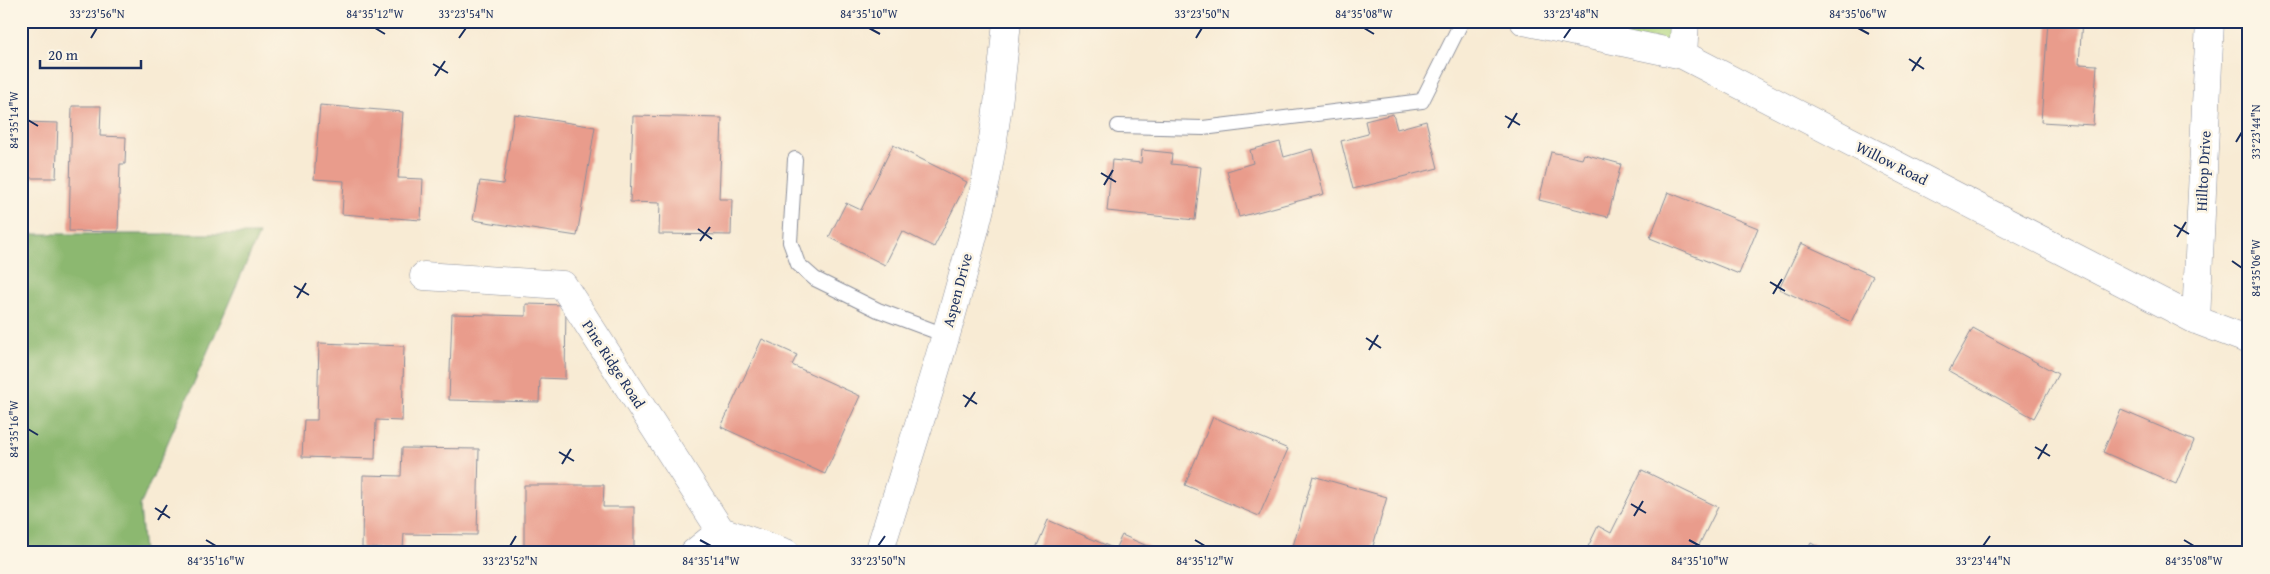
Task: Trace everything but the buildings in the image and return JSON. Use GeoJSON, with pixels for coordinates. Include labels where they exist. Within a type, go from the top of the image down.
{"type":"FeatureCollection","features":[{"type":"Feature","properties":{"kind":"street","name":"Aspen Drive"},"geometry":{"type":"LineString","coordinates":[[879,553],[945,335],[980,208],[998,108],[1007,21]]}},
{"type":"Feature","properties":{"kind":"street","name":"Willow Road"},"geometry":{"type":"LineString","coordinates":[[1524,21],[1683,55],[2196,320],[2249,340]]}},
{"type":"Feature","properties":{"kind":"street"},"geometry":{"type":"LineString","coordinates":[[1683,55],[1685,21]]}},
{"type":"Feature","properties":{"kind":"street","name":"Hilltop Drive"},"geometry":{"type":"LineString","coordinates":[[2196,320],[2210,21]]}},
{"type":"Feature","properties":{"kind":"street","name":"Pine Ridge Road"},"geometry":{"type":"LineString","coordinates":[[424,276],[563,285],[721,531]]}},
{"type":"Feature","properties":{"kind":"street"},"geometry":{"type":"LineString","coordinates":[[694,553],[721,531],[786,553]]}},
{"type":"Feature","properties":{"kind":"lane"},"geometry":{"type":"LineString","coordinates":[[1118,126],[1203,128],[1422,101],[1462,21]]}},
{"type":"Feature","properties":{"kind":"lane"},"geometry":{"type":"LineString","coordinates":[[795,159],[790,242],[798,264],[815,279],[878,310],[945,335]]}},
{"type":"Feature","properties":{"kind":"green space"},"geometry":{"type":"Polygon","coordinates":[[[1524,21],[1685,21],[1683,55],[1524,21]]]}},
{"type":"Feature","properties":{"kind":"green space"},"geometry":{"type":"Polygon","coordinates":[[[21,234],[259,234],[140,506],[144,553],[21,553],[21,234]]]}}]}
